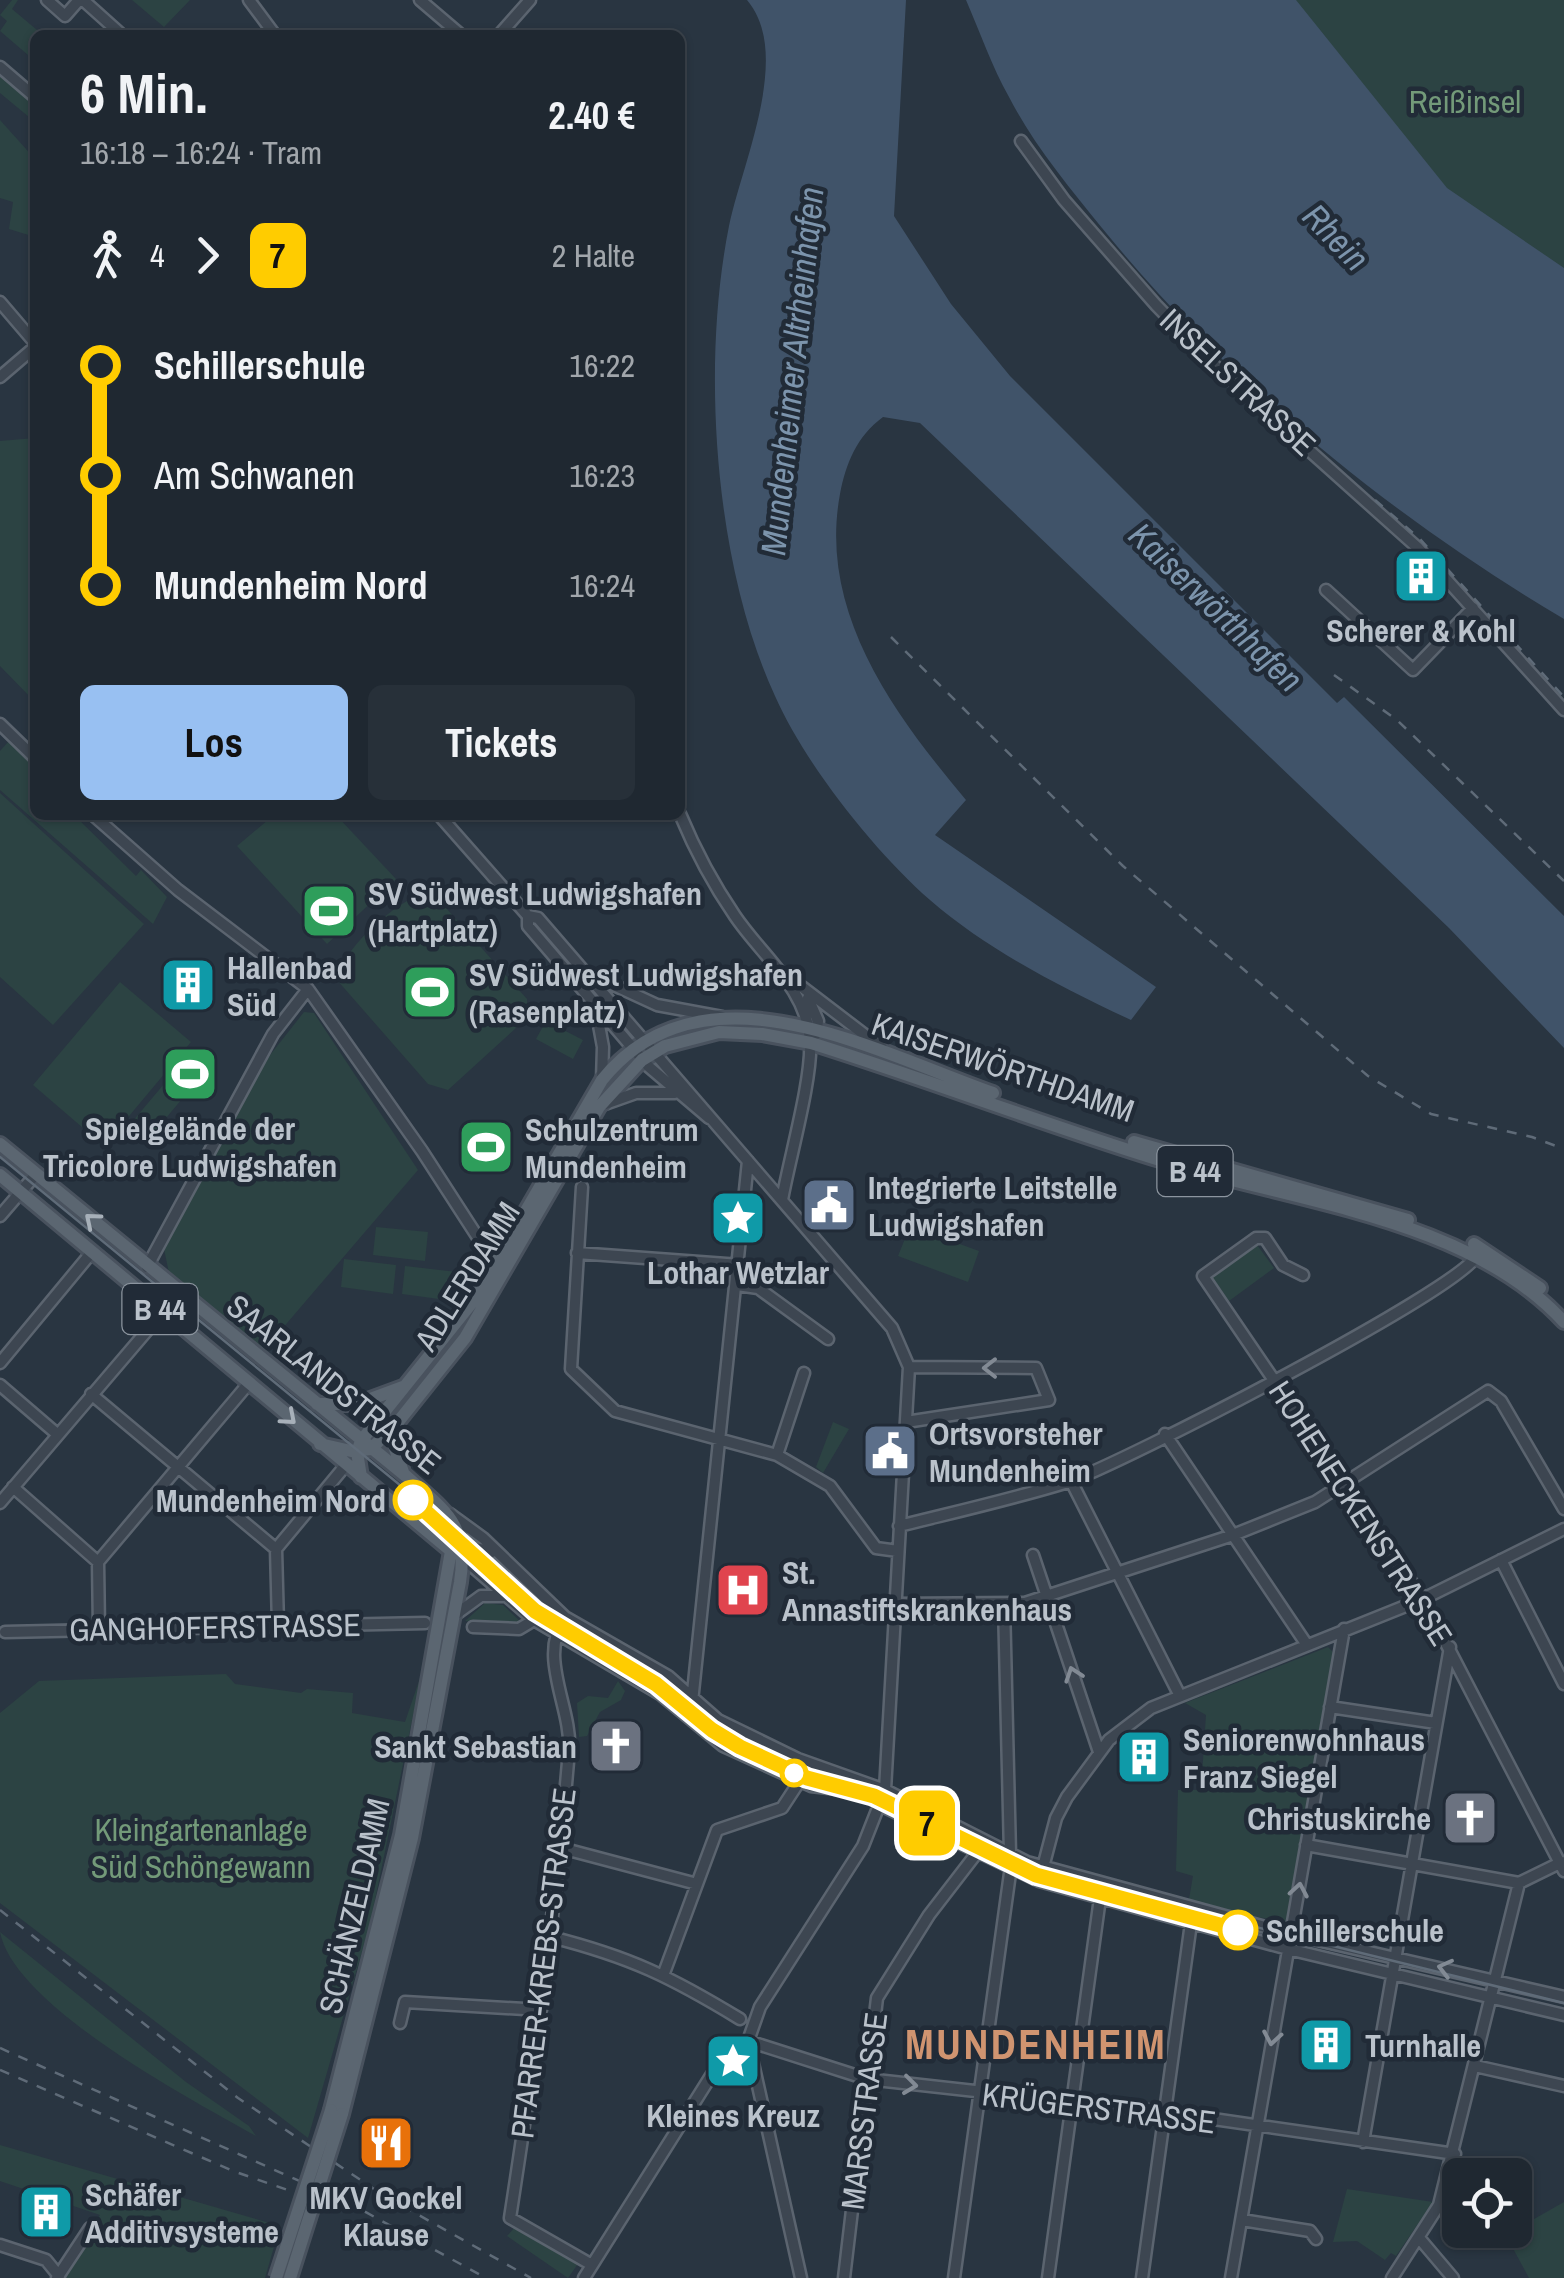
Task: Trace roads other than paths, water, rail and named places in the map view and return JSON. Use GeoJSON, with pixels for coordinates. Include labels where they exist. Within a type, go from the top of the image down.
{"type":"FeatureCollection","features":[{"type":"Feature","properties":{"kind":"main road","name":"B 44"},"geometry":{"type":"LineString","coordinates":[[602,1080],[686,1023],[728,1018],[812,1035]]}},
{"type":"Feature","properties":{"kind":"main road","name":"ADLERDAMM"},"geometry":{"type":"LineString","coordinates":[[363,1447],[407,1385],[500,1270],[599,1107],[644,1050],[719,1032],[812,1035]]}},
{"type":"Feature","properties":{"kind":"main road","name":"KAISERWÖRTHDAMM"},"geometry":{"type":"LineString","coordinates":[[812,1035],[895,1058],[1162,1152],[1445,1231],[1493,1254],[1564,1310]]}},
{"type":"Feature","properties":{"kind":"main road","name":"KAISERWÖRTHDAMM"},"geometry":{"type":"LineString","coordinates":[[812,1035],[1160,1160],[1429,1235],[1477,1255],[1524,1286],[1564,1322]]}},
{"type":"Feature","properties":{"kind":"main road","name":"ADLERDAMM"},"geometry":{"type":"LineString","coordinates":[[363,1447],[398,1422],[464,1338],[602,1080]]}},
{"type":"Feature","properties":{"kind":"main road","name":"SAARLANDSTRASSE"},"geometry":{"type":"LineString","coordinates":[[0,1144],[363,1447],[406,1476],[452,1519]]}},
{"type":"Feature","properties":{"kind":"main road","name":"SAARLANDSTRASSE"},"geometry":{"type":"LineString","coordinates":[[0,1175],[345,1466],[459,1552]]}},
{"type":"Feature","properties":{"kind":"main road"},"geometry":{"type":"LineString","coordinates":[[314,1404],[357,1404],[407,1385]]}},
{"type":"Feature","properties":{"kind":"main road"},"geometry":{"type":"LineString","coordinates":[[398,1422],[394,1446],[406,1476]]}},
{"type":"Feature","properties":{"kind":"main road"},"geometry":{"type":"LineString","coordinates":[[320,1444],[363,1447],[361,1477]]}},
{"type":"Feature","properties":{"kind":"main road","name":"SCHÄNZELDAMM"},"geometry":{"type":"LineString","coordinates":[[290,2278],[412,1838],[455,1615],[459,1552],[452,1519]]}},
{"type":"Feature","properties":{"kind":"main road","name":"SCHÄNZELDAMM"},"geometry":{"type":"LineString","coordinates":[[276,2278],[337,2112],[401,1835],[459,1552]]}},
{"type":"Feature","properties":{"kind":"street"},"geometry":{"type":"LineString","coordinates":[[47,0],[65,16],[81,0],[116,30]]}},
{"type":"Feature","properties":{"kind":"street"},"geometry":{"type":"LineString","coordinates":[[249,0],[271,30]]}},
{"type":"Feature","properties":{"kind":"street"},"geometry":{"type":"LineString","coordinates":[[420,0],[455,30]]}},
{"type":"Feature","properties":{"kind":"street"},"geometry":{"type":"LineString","coordinates":[[504,30],[530,0]]}},
{"type":"Feature","properties":{"kind":"street"},"geometry":{"type":"LineString","coordinates":[[0,67],[30,93]]}},
{"type":"Feature","properties":{"kind":"street","name":"INSELSTRASSE"},"geometry":{"type":"LineString","coordinates":[[1021,141],[1064,200],[1215,366],[1418,548],[1564,710]]}},
{"type":"Feature","properties":{"kind":"street"},"geometry":{"type":"LineString","coordinates":[[0,302],[30,339]]}},
{"type":"Feature","properties":{"kind":"street"},"geometry":{"type":"LineString","coordinates":[[0,377],[30,350]]}},
{"type":"Feature","properties":{"kind":"street"},"geometry":{"type":"LineString","coordinates":[[1326,590],[1413,670],[1473,608]]}},
{"type":"Feature","properties":{"kind":"street"},"geometry":{"type":"LineString","coordinates":[[0,724],[30,753]]}},
{"type":"Feature","properties":{"kind":"street"},"geometry":{"type":"LineString","coordinates":[[99,820],[178,890],[308,990],[500,1270]]}},
{"type":"Feature","properties":{"kind":"street"},"geometry":{"type":"LineString","coordinates":[[443,820],[528,916],[538,918],[676,1093],[712,1119]]}},
{"type":"Feature","properties":{"kind":"street"},"geometry":{"type":"LineString","coordinates":[[683,820],[712,880],[776,966],[803,1009],[812,1035]]}},
{"type":"Feature","properties":{"kind":"street"},"geometry":{"type":"LineString","coordinates":[[528,916],[528,926],[595,1004],[712,1119],[892,1328],[909,1367],[885,1790],[863,1846],[760,2007],[748,2046],[801,2278]]}},
{"type":"Feature","properties":{"kind":"street"},"geometry":{"type":"LineString","coordinates":[[776,966],[804,992],[895,1058]]}},
{"type":"Feature","properties":{"kind":"street"},"geometry":{"type":"LineString","coordinates":[[581,969],[639,998],[728,1018]]}},
{"type":"Feature","properties":{"kind":"street"},"geometry":{"type":"LineString","coordinates":[[147,1267],[273,1034],[308,990]]}},
{"type":"Feature","properties":{"kind":"street"},"geometry":{"type":"LineString","coordinates":[[782,1200],[812,1035],[813,1005],[804,992]]}},
{"type":"Feature","properties":{"kind":"street"},"geometry":{"type":"LineString","coordinates":[[595,1004],[602,1036],[602,1080]]}},
{"type":"Feature","properties":{"kind":"street"},"geometry":{"type":"LineString","coordinates":[[599,1107],[636,1093],[676,1093]]}},
{"type":"Feature","properties":{"kind":"street"},"geometry":{"type":"LineString","coordinates":[[692,1720],[748,1161]]}},
{"type":"Feature","properties":{"kind":"street"},"geometry":{"type":"LineString","coordinates":[[0,1215],[36,1173]]}},
{"type":"Feature","properties":{"kind":"street"},"geometry":{"type":"LineString","coordinates":[[582,1186],[571,1370],[615,1412],[777,1455],[830,1486],[876,1548],[898,1551]]}},
{"type":"Feature","properties":{"kind":"street","name":"HOHENECKENSTRASSE"},"geometry":{"type":"LineString","coordinates":[[1302,1274],[1283,1265],[1266,1238],[1256,1238],[1204,1276],[1423,1599],[1563,1865]]}},
{"type":"Feature","properties":{"kind":"street"},"geometry":{"type":"LineString","coordinates":[[0,1363],[92,1252]]}},
{"type":"Feature","properties":{"kind":"street"},"geometry":{"type":"LineString","coordinates":[[577,1253],[740,1265]]}},
{"type":"Feature","properties":{"kind":"street"},"geometry":{"type":"LineString","coordinates":[[899,1526],[1071,1481],[1445,1286],[1472,1266],[1477,1255]]}},
{"type":"Feature","properties":{"kind":"street"},"geometry":{"type":"LineString","coordinates":[[737,1285],[758,1288],[828,1340]]}},
{"type":"Feature","properties":{"kind":"street"},"geometry":{"type":"LineString","coordinates":[[0,1503],[163,1312]]}},
{"type":"Feature","properties":{"kind":"street"},"geometry":{"type":"LineString","coordinates":[[906,1422],[1048,1400],[1036,1368],[909,1367]]}},
{"type":"Feature","properties":{"kind":"street"},"geometry":{"type":"LineString","coordinates":[[777,1455],[804,1373]]}},
{"type":"Feature","properties":{"kind":"street"},"geometry":{"type":"LineString","coordinates":[[99,1629],[98,1562],[249,1383]]}},
{"type":"Feature","properties":{"kind":"street"},"geometry":{"type":"LineString","coordinates":[[0,1385],[58,1434]]}},
{"type":"Feature","properties":{"kind":"street"},"geometry":{"type":"LineString","coordinates":[[895,1604],[1004,1604],[1047,1596],[1233,1535],[1315,1502],[1488,1391],[1501,1401],[1564,1509]]}},
{"type":"Feature","properties":{"kind":"street"},"geometry":{"type":"LineString","coordinates":[[91,1394],[276,1549]]}},
{"type":"Feature","properties":{"kind":"street"},"geometry":{"type":"LineString","coordinates":[[1165,1434],[1307,1645]]}},
{"type":"Feature","properties":{"kind":"street"},"geometry":{"type":"LineString","coordinates":[[278,1625],[276,1549],[345,1466]]}},
{"type":"Feature","properties":{"kind":"street"},"geometry":{"type":"LineString","coordinates":[[1071,1481],[1180,1694]]}},
{"type":"Feature","properties":{"kind":"street"},"geometry":{"type":"LineString","coordinates":[[13,1487],[98,1562]]}},
{"type":"Feature","properties":{"kind":"street","name":"SAARLANDSTRASSE"},"geometry":{"type":"LineString","coordinates":[[452,1519],[498,1554],[565,1617],[668,1676],[718,1720],[767,1745],[885,1790],[1011,1855],[1043,1868],[1291,1934],[1564,1996]]}},
{"type":"Feature","properties":{"kind":"street"},"geometry":{"type":"LineString","coordinates":[[1039,1881],[1059,1809],[1116,1733],[1180,1694],[1423,1599],[1564,1529]]}},
{"type":"Feature","properties":{"kind":"street","name":"SAARLANDSTRASSE"},"geometry":{"type":"LineString","coordinates":[[459,1552],[484,1549],[498,1554]]}},
{"type":"Feature","properties":{"kind":"street","name":"SAARLANDSTRASSE"},"geometry":{"type":"LineString","coordinates":[[459,1552],[534,1620],[660,1694],[722,1746],[799,1782],[859,1790],[880,1805],[1010,1871],[1288,1949],[1564,2015]]}},
{"type":"Feature","properties":{"kind":"street"},"geometry":{"type":"LineString","coordinates":[[1033,1554],[1100,1752]]}},
{"type":"Feature","properties":{"kind":"street"},"geometry":{"type":"LineString","coordinates":[[1501,1560],[1564,1684]]}},
{"type":"Feature","properties":{"kind":"street"},"geometry":{"type":"LineString","coordinates":[[455,1615],[481,1596],[509,1596]]}},
{"type":"Feature","properties":{"kind":"street"},"geometry":{"type":"LineString","coordinates":[[954,2278],[1010,1871],[1004,1604]]}},
{"type":"Feature","properties":{"kind":"street"},"geometry":{"type":"LineString","coordinates":[[556,1635],[565,1617]]}},
{"type":"Feature","properties":{"kind":"street"},"geometry":{"type":"LineString","coordinates":[[473,1627],[519,1629],[534,1620]]}},
{"type":"Feature","properties":{"kind":"street","name":"GANGHOFERSTRASSE"},"geometry":{"type":"LineString","coordinates":[[2,1633],[425,1623]]}},
{"type":"Feature","properties":{"kind":"street"},"geometry":{"type":"LineString","coordinates":[[1231,2278],[1344,1629]]}},
{"type":"Feature","properties":{"kind":"street","name":"PFARRER-KREBS-STRASSE"},"geometry":{"type":"LineString","coordinates":[[556,1635],[554,1661],[570,1732],[551,1937],[510,2218],[592,2264]]}},
{"type":"Feature","properties":{"kind":"street"},"geometry":{"type":"LineString","coordinates":[[1363,2142],[1450,1647]]}},
{"type":"Feature","properties":{"kind":"street"},"geometry":{"type":"LineString","coordinates":[[1330,1707],[1436,1724]]}},
{"type":"Feature","properties":{"kind":"street"},"geometry":{"type":"LineString","coordinates":[[664,1973],[717,1830],[782,1808],[799,1782]]}},
{"type":"Feature","properties":{"kind":"street"},"geometry":{"type":"LineString","coordinates":[[1306,1846],[1520,1883],[1563,1865]]}},
{"type":"Feature","properties":{"kind":"street"},"geometry":{"type":"LineString","coordinates":[[560,1848],[697,1884]]}},
{"type":"Feature","properties":{"kind":"street","name":"MARSSTRASSE"},"geometry":{"type":"LineString","coordinates":[[844,2278],[874,2010],[882,1987],[976,1854]]}},
{"type":"Feature","properties":{"kind":"street"},"geometry":{"type":"LineString","coordinates":[[1392,2278],[1439,2205],[1455,2154],[1520,1883]]}},
{"type":"Feature","properties":{"kind":"street"},"geometry":{"type":"LineString","coordinates":[[1048,2278],[1100,1898]]}},
{"type":"Feature","properties":{"kind":"street"},"geometry":{"type":"LineString","coordinates":[[1142,2278],[1191,1923]]}},
{"type":"Feature","properties":{"kind":"street"},"geometry":{"type":"LineString","coordinates":[[551,1937],[616,1954],[664,1973],[740,2019]]}},
{"type":"Feature","properties":{"kind":"street"},"geometry":{"type":"LineString","coordinates":[[400,2023],[404,2002],[540,2010]]}},
{"type":"Feature","properties":{"kind":"street"},"geometry":{"type":"LineString","coordinates":[[584,2278],[726,2052],[748,2046]]}},
{"type":"Feature","properties":{"kind":"street","name":"KRÜGERSTRASSE"},"geometry":{"type":"LineString","coordinates":[[748,2046],[867,2079],[1166,2112],[1455,2154]]}},
{"type":"Feature","properties":{"kind":"street"},"geometry":{"type":"LineString","coordinates":[[1476,2066],[1564,2086]]}},
{"type":"Feature","properties":{"kind":"street"},"geometry":{"type":"LineString","coordinates":[[1242,2220],[1310,2231],[1316,2239]]}},
{"type":"Feature","properties":{"kind":"street"},"geometry":{"type":"LineString","coordinates":[[0,2245],[46,2260],[58,2277],[90,2228]]}},
{"type":"Feature","properties":{"kind":"street"},"geometry":{"type":"LineString","coordinates":[[1420,2239],[1453,2278]]}},
{"type":"Feature","properties":{"kind":"water"},"geometry":{"type":"Polygon","coordinates":[[[747,0],[906,0],[894,216],[951,304],[1010,376],[1337,703],[1344,697],[1564,916],[1564,1048],[1449,928],[920,423],[883,417],[849,461],[840,494],[836,538],[840,580],[851,620],[889,696],[966,800],[935,835],[1156,987],[1131,1020],[1026,967],[976,936],[930,900],[886,857],[843,805],[804,750],[775,696],[754,644],[726,526],[715,401],[720,281],[729,226],[753,141],[765,79],[760,23],[747,0]]]}},
{"type":"Feature","properties":{"kind":"water","name":"Rhein"},"geometry":{"type":"Polygon","coordinates":[[[966,0],[1296,0],[1447,188],[1564,268],[1564,619],[1499,579],[1375,491],[1258,393],[1203,340],[1102,228],[1040,148],[1003,86],[966,0]]]}},
{"type":"Feature","properties":{"kind":"tram line"},"geometry":{"type":"LineString","coordinates":[[0,1157],[417,1499],[560,1623],[668,1685],[711,1723],[751,1746],[813,1774],[875,1792],[1011,1862],[1057,1878],[1564,2003]]}},
{"type":"Feature","properties":{"kind":"tram line","name":"7"},"geometry":{"type":"LineString","coordinates":[[413,1500],[535,1611],[575,1639],[656,1684],[712,1730],[740,1747],[807,1778],[874,1796],[1011,1866],[1056,1882],[1238,1930]]}},
{"type":"Feature","properties":{"kind":"railway"},"geometry":{"type":"LineString","coordinates":[[1375,500],[1420,539],[1564,697]]}},
{"type":"Feature","properties":{"kind":"railway"},"geometry":{"type":"LineString","coordinates":[[891,637],[1123,866],[1368,1076],[1431,1114],[1532,1137],[1564,1149]]}},
{"type":"Feature","properties":{"kind":"railway"},"geometry":{"type":"LineString","coordinates":[[1334,675],[1397,720],[1564,881]]}},
{"type":"Feature","properties":{"kind":"railway"},"geometry":{"type":"LineString","coordinates":[[0,1910],[238,2098],[383,2195],[531,2278]]}},
{"type":"Feature","properties":{"kind":"railway"},"geometry":{"type":"LineString","coordinates":[[0,2048],[349,2203],[486,2278]]}},
{"type":"Feature","properties":{"kind":"railway"},"geometry":{"type":"LineString","coordinates":[[0,2070],[233,2171],[302,2195]]}},
{"type":"Feature","properties":{"kind":"place","name":"Scherer & Kohl"},"geometry":{"type":"Point","coordinates":[1421,576]}},
{"type":"Feature","properties":{"kind":"place","name":"SV Südwest Ludwigshafen (Hartplatz)"},"geometry":{"type":"Point","coordinates":[329,911]}},
{"type":"Feature","properties":{"kind":"place","name":"Hallenbad Süd"},"geometry":{"type":"Point","coordinates":[188,985]}},
{"type":"Feature","properties":{"kind":"place","name":"SV Südwest Ludwigshafen (Rasenplatz)"},"geometry":{"type":"Point","coordinates":[430,992]}},
{"type":"Feature","properties":{"kind":"place","name":"Spielgelände der Tricolore Ludwigshafen"},"geometry":{"type":"Point","coordinates":[190,1074]}},
{"type":"Feature","properties":{"kind":"place","name":"Schulzentrum Mundenheim"},"geometry":{"type":"Point","coordinates":[486,1147]}},
{"type":"Feature","properties":{"kind":"place","name":"Integrierte Leitstelle Ludwigshafen"},"geometry":{"type":"Point","coordinates":[829,1205]}},
{"type":"Feature","properties":{"kind":"place","name":"Lothar Wetzlar"},"geometry":{"type":"Point","coordinates":[738,1218]}},
{"type":"Feature","properties":{"kind":"place","name":"Ortsvorsteher Mundenheim"},"geometry":{"type":"Point","coordinates":[890,1451]}},
{"type":"Feature","properties":{"kind":"place","name":"Mundenheim Nord"},"geometry":{"type":"Point","coordinates":[413,1500]}},
{"type":"Feature","properties":{"kind":"place","name":"St. Annastiftskrankenhaus"},"geometry":{"type":"Point","coordinates":[743,1590]}},
{"type":"Feature","properties":{"kind":"place","name":"Sankt Sebastian"},"geometry":{"type":"Point","coordinates":[616,1746]}},
{"type":"Feature","properties":{"kind":"place","name":"Seniorenwohnhaus Franz Siegel"},"geometry":{"type":"Point","coordinates":[1144,1757]}},
{"type":"Feature","properties":{"kind":"place","name":"Christuskirche"},"geometry":{"type":"Point","coordinates":[1470,1818]}},
{"type":"Feature","properties":{"kind":"place","name":"Schillerschule"},"geometry":{"type":"Point","coordinates":[1238,1930]}},
{"type":"Feature","properties":{"kind":"place","name":"Turnhalle"},"geometry":{"type":"Point","coordinates":[1326,2045]}},
{"type":"Feature","properties":{"kind":"place","name":"Kleines Kreuz"},"geometry":{"type":"Point","coordinates":[733,2061]}},
{"type":"Feature","properties":{"kind":"place","name":"MKV Gockel Klause"},"geometry":{"type":"Point","coordinates":[386,2143]}},
{"type":"Feature","properties":{"kind":"place","name":"Schäfer Additivsysteme"},"geometry":{"type":"Point","coordinates":[46,2212]}},
{"type":"Feature","properties":{"kind":"district","name":"MUNDENHEIM"},"geometry":{"type":"Point","coordinates":[1036,2044]}},
{"type":"Feature","properties":{"kind":"park label","name":"Reißinsel"},"geometry":{"type":"Point","coordinates":[1465,101]}},
{"type":"Feature","properties":{"kind":"park label","name":"Kleingartenanlage Süd Schöngewann"},"geometry":{"type":"Point","coordinates":[201,1848]}},
{"type":"Feature","properties":{"kind":"water label","name":"Mundenheimer Altrheinhafen"},"geometry":{"type":"Point","coordinates":[792,371]}},
{"type":"Feature","properties":{"kind":"water label","name":"Kaiserwörthhafen"},"geometry":{"type":"Point","coordinates":[1216,607]}}]}
